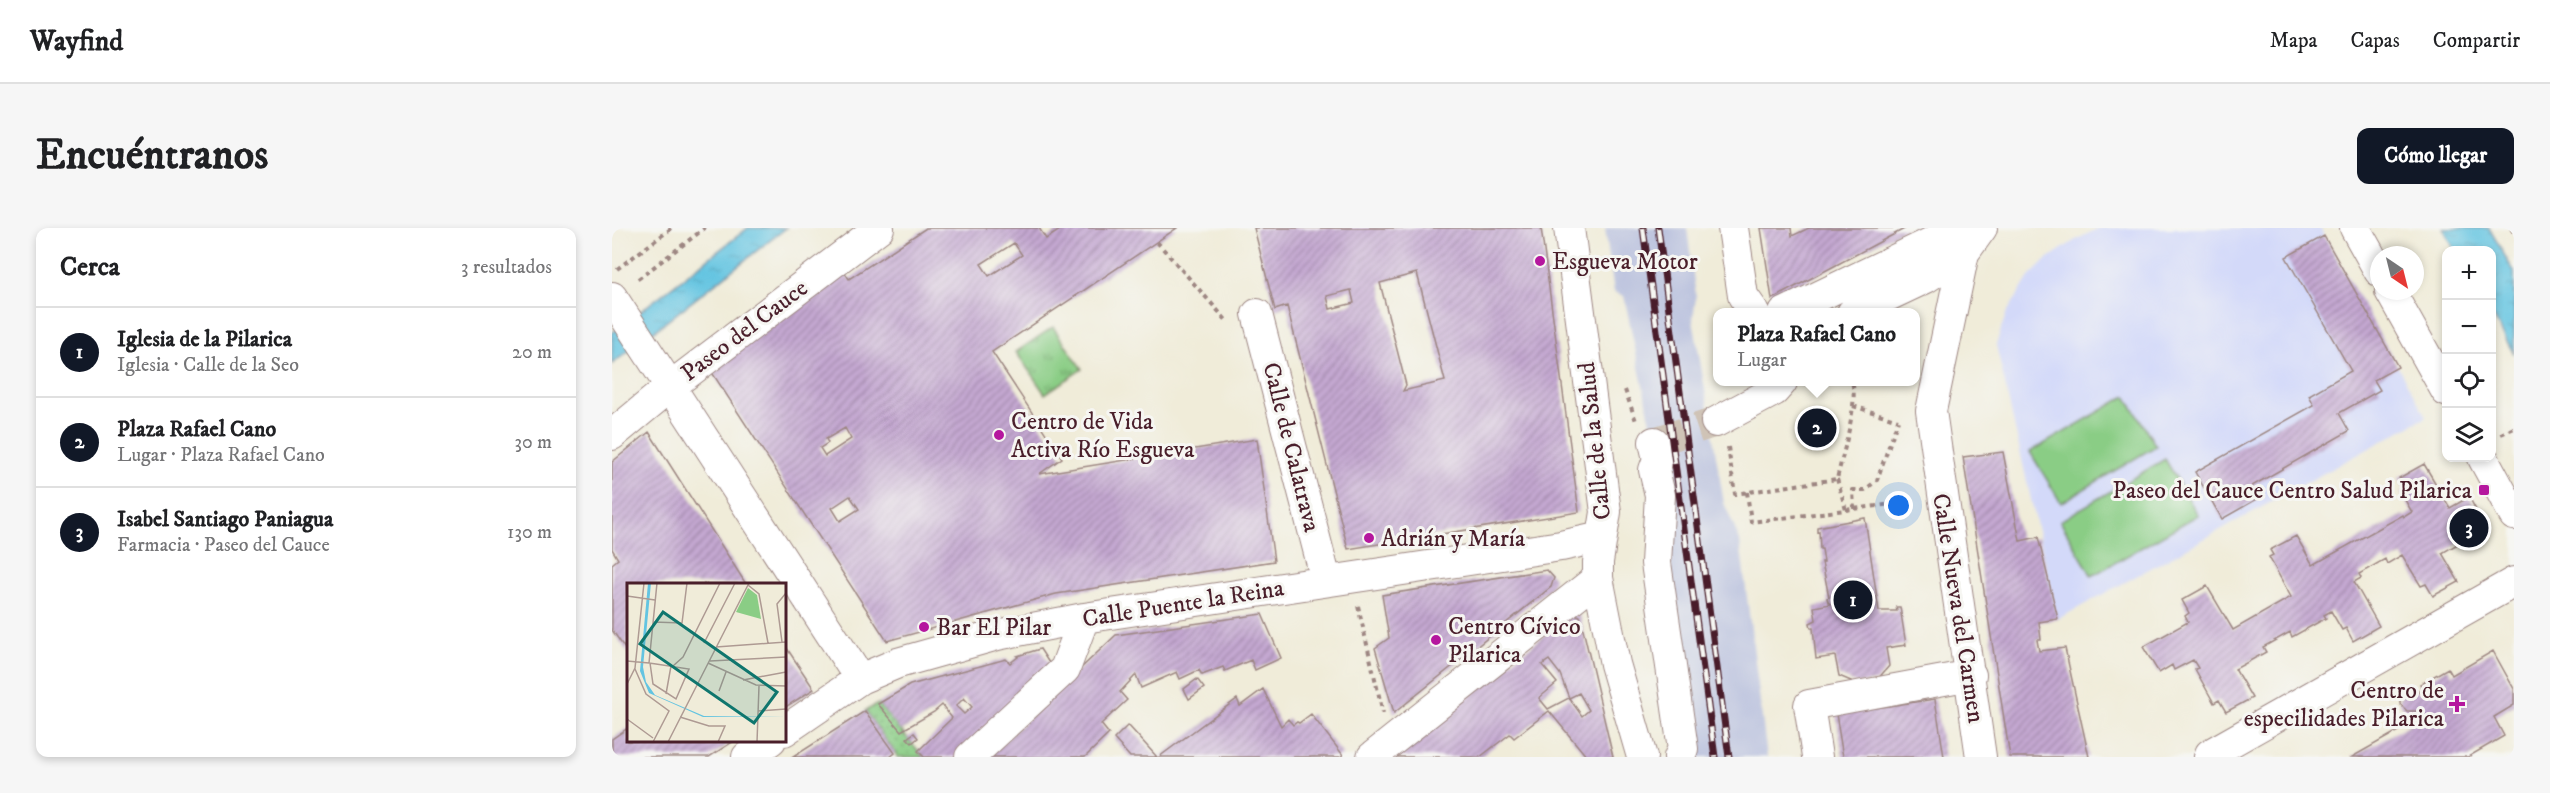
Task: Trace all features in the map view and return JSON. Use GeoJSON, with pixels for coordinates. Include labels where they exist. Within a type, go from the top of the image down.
{"type":"FeatureCollection","features":[{"type":"Feature","properties":{"kind":"street","name":"Paseo del Cauce"},"geometry":{"type":"LineString","coordinates":[[612,435],[664,376],[879,228]]}},
{"type":"Feature","properties":{"kind":"street","name":"Calle de la Salud"},"geometry":{"type":"LineString","coordinates":[[1569,228],[1606,512],[1598,562],[1598,578],[1615,664],[1642,757]]}},
{"type":"Feature","properties":{"kind":"street"},"geometry":{"type":"LineString","coordinates":[[1733,228],[1743,296],[1750,308]]}},
{"type":"Feature","properties":{"kind":"street"},"geometry":{"type":"LineString","coordinates":[[1794,308],[1962,241],[1982,228]]}},
{"type":"Feature","properties":{"kind":"street"},"geometry":{"type":"LineString","coordinates":[[2355,228],[2370,255]]}},
{"type":"Feature","properties":{"kind":"street"},"geometry":{"type":"LineString","coordinates":[[1861,308],[1926,278],[1962,241]]}},
{"type":"Feature","properties":{"kind":"street","name":"Calle Nueva del Carmen"},"geometry":{"type":"LineString","coordinates":[[1962,241],[1931,411],[1971,675],[1981,757]]}},
{"type":"Feature","properties":{"kind":"street"},"geometry":{"type":"LineString","coordinates":[[612,297],[860,679]]}},
{"type":"Feature","properties":{"kind":"street"},"geometry":{"type":"LineString","coordinates":[[2395,300],[2442,384]]}},
{"type":"Feature","properties":{"kind":"street","name":"Calle de Calatrava"},"geometry":{"type":"LineString","coordinates":[[1260,324],[1326,580]]}},
{"type":"Feature","properties":{"kind":"street"},"geometry":{"type":"LineString","coordinates":[[1722,434],[1778,386]]}},
{"type":"Feature","properties":{"kind":"street"},"geometry":{"type":"LineString","coordinates":[[1654,442],[1658,459],[1654,470],[1660,495],[1656,563],[1683,749],[1680,757]]}},
{"type":"Feature","properties":{"kind":"street"},"geometry":{"type":"LineString","coordinates":[[2485,462],[2514,515]]}},
{"type":"Feature","properties":{"kind":"street","name":"Calle Puente la Reina"},"geometry":{"type":"LineString","coordinates":[[786,730],[860,679],[898,663],[997,635],[1084,618],[1562,546],[1602,537]]}},
{"type":"Feature","properties":{"kind":"street"},"geometry":{"type":"LineString","coordinates":[[1382,750],[1598,578]]}},
{"type":"Feature","properties":{"kind":"street"},"geometry":{"type":"LineString","coordinates":[[2209,757],[2210,754],[2514,582]]}},
{"type":"Feature","properties":{"kind":"street"},"geometry":{"type":"LineString","coordinates":[[970,757],[1065,669],[1084,618]]}},
{"type":"Feature","properties":{"kind":"street"},"geometry":{"type":"LineString","coordinates":[[1815,745],[1809,705],[1971,675]]}},
{"type":"Feature","properties":{"kind":"street"},"geometry":{"type":"LineString","coordinates":[[747,757],[770,742]]}},
{"type":"Feature","properties":{"kind":"path"},"geometry":{"type":"LineString","coordinates":[[627,262],[672,228]]}},
{"type":"Feature","properties":{"kind":"path"},"geometry":{"type":"LineString","coordinates":[[638,279],[705,228]]}},
{"type":"Feature","properties":{"kind":"path"},"geometry":{"type":"LineString","coordinates":[[2511,228],[2514,233]]}},
{"type":"Feature","properties":{"kind":"path"},"geometry":{"type":"LineString","coordinates":[[1156,242],[1227,321],[1260,324]]}},
{"type":"Feature","properties":{"kind":"path"},"geometry":{"type":"LineString","coordinates":[[1846,510],[1837,479],[1853,406],[1853,386]]}},
{"type":"Feature","properties":{"kind":"path"},"geometry":{"type":"LineString","coordinates":[[1853,406],[1909,423]]}},
{"type":"Feature","properties":{"kind":"path"},"geometry":{"type":"LineString","coordinates":[[1854,509],[1853,490],[1865,490],[1877,480],[1898,420]]}},
{"type":"Feature","properties":{"kind":"path"},"geometry":{"type":"LineString","coordinates":[[1722,434],[1735,494],[1837,479]]}},
{"type":"Feature","properties":{"kind":"path"},"geometry":{"type":"LineString","coordinates":[[1747,492],[1751,522],[1898,504]]}},
{"type":"Feature","properties":{"kind":"path"},"geometry":{"type":"LineString","coordinates":[[1357,599],[1382,750]]}},
{"type":"Feature","properties":{"kind":"shaded area"},"geometry":{"type":"Polygon","coordinates":[[[1605,228],[1687,228],[1696,297],[1693,319],[1724,503],[1740,541],[1767,757],[1692,757],[1673,623],[1668,504],[1624,296],[1614,292],[1605,228]]]}},
{"type":"Feature","properties":{"kind":"shaded area"},"geometry":{"type":"Polygon","coordinates":[[[2099,228],[2320,228],[2426,417],[2058,619],[1996,345],[2006,314],[2029,277],[2047,259],[2099,228]]]}},
{"type":"Feature","properties":{"kind":"green space"},"geometry":{"type":"Polygon","coordinates":[[[1053,327],[1082,369],[1045,394],[1016,352],[1053,327]]]}},
{"type":"Feature","properties":{"kind":"green space"},"geometry":{"type":"Polygon","coordinates":[[[2126,396],[2156,446],[2061,503],[2030,452],[2126,396]]]}},
{"type":"Feature","properties":{"kind":"green space"},"geometry":{"type":"Polygon","coordinates":[[[2165,459],[2198,515],[2092,576],[2060,521],[2165,459]]]}},
{"type":"Feature","properties":{"kind":"green space"},"geometry":{"type":"Polygon","coordinates":[[[878,704],[924,757],[898,757],[865,711],[878,704]]]}},
{"type":"Feature","properties":{"kind":"water"},"geometry":{"type":"Polygon","coordinates":[[[748,228],[786,228],[612,364],[612,333],[748,228]]]}},
{"type":"Feature","properties":{"kind":"water"},"geometry":{"type":"Polygon","coordinates":[[[2443,228],[2489,228],[2514,272],[2514,354],[2496,321],[2496,246],[2453,246],[2443,228]]]}},
{"type":"Feature","properties":{"kind":"building"},"geometry":{"type":"Polygon","coordinates":[[[926,228],[1039,228],[1046,239],[1063,228],[1177,228],[992,352],[1062,458],[1039,474],[1257,439],[1274,561],[1056,594],[887,641],[711,371],[842,268],[849,279],[926,228]],[[1014,243],[981,264],[989,276],[1022,255],[1014,243]],[[845,428],[826,439],[828,443],[820,448],[825,456],[851,439],[845,428]],[[850,496],[832,508],[840,521],[859,509],[850,496]]]}},
{"type":"Feature","properties":{"kind":"building"},"geometry":{"type":"Polygon","coordinates":[[[1254,228],[1541,228],[1579,512],[1348,549],[1287,306],[1275,310],[1254,228]],[[1417,273],[1380,283],[1406,385],[1403,391],[1445,381],[1417,273]],[[1351,290],[1327,296],[1330,309],[1354,303],[1351,290]]]}},
{"type":"Feature","properties":{"kind":"building"},"geometry":{"type":"Polygon","coordinates":[[[1761,228],[1791,228],[1792,236],[1809,228],[1906,228],[1772,299],[1761,228]]]}},
{"type":"Feature","properties":{"kind":"building"},"geometry":{"type":"Polygon","coordinates":[[[2324,236],[2398,367],[2374,380],[2380,390],[2339,413],[2349,431],[2252,486],[2259,498],[2222,519],[2195,472],[2314,405],[2309,395],[2351,371],[2286,257],[2324,236]]]}},
{"type":"Feature","properties":{"kind":"building"},"geometry":{"type":"Polygon","coordinates":[[[649,432],[745,583],[627,583],[627,652],[612,630],[612,564],[618,559],[612,549],[612,462],[649,432]]]}},
{"type":"Feature","properties":{"kind":"building"},"geometry":{"type":"Polygon","coordinates":[[[2003,452],[2020,541],[2038,537],[2058,619],[2039,622],[2041,640],[2037,640],[2039,651],[2065,648],[2089,757],[2010,757],[1963,457],[2003,452]]]}},
{"type":"Feature","properties":{"kind":"building"},"geometry":{"type":"Polygon","coordinates":[[[2424,464],[2450,508],[2469,497],[2483,523],[2470,530],[2473,535],[2442,553],[2459,582],[2433,596],[2426,584],[2421,586],[2402,555],[2387,564],[2385,559],[2359,574],[2361,578],[2354,582],[2379,626],[2353,641],[2346,628],[2342,630],[2331,611],[2324,615],[2326,618],[2292,637],[2290,632],[2263,647],[2266,652],[2235,669],[2252,698],[2226,712],[2219,700],[2214,703],[2195,669],[2198,668],[2193,660],[2174,670],[2172,665],[2159,673],[2143,647],[2188,622],[2185,616],[2189,613],[2182,600],[2207,586],[2233,630],[2291,597],[2269,557],[2273,555],[2270,550],[2296,536],[2313,565],[2403,515],[2404,517],[2412,512],[2401,493],[2406,491],[2399,478],[2424,464]]]}},
{"type":"Feature","properties":{"kind":"building"},"geometry":{"type":"Polygon","coordinates":[[[1865,518],[1879,611],[1897,611],[1896,607],[1900,607],[1906,645],[1886,648],[1889,666],[1876,681],[1858,684],[1839,676],[1835,656],[1816,659],[1813,628],[1810,623],[1816,620],[1814,607],[1830,604],[1827,598],[1829,597],[1817,527],[1865,518]]]}},
{"type":"Feature","properties":{"kind":"building","name":"Centro Cívico Pilarica"},"geometry":{"type":"Polygon","coordinates":[[[1547,570],[1554,578],[1551,587],[1394,713],[1375,648],[1389,638],[1382,595],[1547,570]]]}},
{"type":"Feature","properties":{"kind":"building"},"geometry":{"type":"Polygon","coordinates":[[[1572,613],[1580,616],[1613,757],[1587,757],[1549,711],[1514,738],[1510,734],[1480,757],[1393,757],[1572,613]],[[1549,660],[1542,665],[1557,683],[1539,698],[1548,709],[1569,698],[1560,674],[1549,660]],[[1579,693],[1569,698],[1582,716],[1589,710],[1579,693]]]}},
{"type":"Feature","properties":{"kind":"building"},"geometry":{"type":"Polygon","coordinates":[[[1262,614],[1281,658],[1255,670],[1251,660],[1225,671],[1223,667],[1202,675],[1199,670],[1180,679],[1177,672],[1141,688],[1136,675],[1120,692],[1127,700],[1101,724],[1109,734],[1085,757],[987,757],[1116,635],[1262,614]]]}},
{"type":"Feature","properties":{"kind":"building"},"geometry":{"type":"Polygon","coordinates":[[[786,647],[814,689],[786,707],[786,647]]]}},
{"type":"Feature","properties":{"kind":"building"},"geometry":{"type":"Polygon","coordinates":[[[1040,649],[1051,666],[955,757],[924,757],[918,751],[952,718],[942,705],[901,731],[878,704],[910,685],[1006,659],[1010,663],[1017,656],[1040,649]],[[964,698],[956,706],[964,714],[972,707],[964,698]]]}},
{"type":"Feature","properties":{"kind":"building","name":"Centro de especilidades Pilarica"},"geometry":{"type":"Polygon","coordinates":[[[2493,651],[2514,689],[2514,705],[2494,717],[2504,736],[2468,757],[2352,757],[2421,718],[2416,711],[2407,711],[2400,704],[2404,691],[2413,688],[2421,693],[2424,691],[2420,684],[2448,668],[2452,675],[2493,651]]]}},
{"type":"Feature","properties":{"kind":"building"},"geometry":{"type":"Polygon","coordinates":[[[1197,679],[1204,688],[1189,699],[1184,689],[1197,679]]]}},
{"type":"Feature","properties":{"kind":"building"},"geometry":{"type":"Polygon","coordinates":[[[1263,689],[1281,726],[1288,719],[1293,725],[1299,723],[1311,714],[1343,755],[1340,757],[1159,757],[1237,699],[1240,706],[1263,689]]]}},
{"type":"Feature","properties":{"kind":"building"},"geometry":{"type":"Polygon","coordinates":[[[1935,699],[1944,757],[1843,757],[1836,714],[1935,699]]]}},
{"type":"Feature","properties":{"kind":"building"},"geometry":{"type":"Polygon","coordinates":[[[865,711],[895,753],[890,757],[793,757],[865,711]]]}},
{"type":"Feature","properties":{"kind":"building"},"geometry":{"type":"Polygon","coordinates":[[[1128,725],[1157,757],[1130,757],[1114,739],[1128,725]]]}},
{"type":"Feature","properties":{"kind":"building"},"geometry":{"type":"Polygon","coordinates":[[[627,729],[627,742],[732,742],[709,757],[612,757],[612,739],[627,729]]]}},
{"type":"Feature","properties":{"kind":"building"},"geometry":{"type":"Polygon","coordinates":[[[914,733],[918,738],[912,743],[907,738],[914,733]]]}},
{"type":"Feature","properties":{"kind":"tunnel"},"geometry":{"type":"LineString","coordinates":[[1654,442],[1716,422]]}},
{"type":"Feature","properties":{"kind":"railway"},"geometry":{"type":"LineString","coordinates":[[1643,228],[1715,757]]}},
{"type":"Feature","properties":{"kind":"railway"},"geometry":{"type":"LineString","coordinates":[[1658,228],[1729,757]]}},
{"type":"Feature","properties":{"kind":"place","name":"Esgueva Motor"},"geometry":{"type":"Point","coordinates":[1540,261]}},
{"type":"Feature","properties":{"kind":"place","name":"Plaza Rafael Cano"},"geometry":{"type":"Point","coordinates":[1817,428]}},
{"type":"Feature","properties":{"kind":"place","name":"Centro de Vida Activa Río Esgueva"},"geometry":{"type":"Point","coordinates":[999,435]}},
{"type":"Feature","properties":{"kind":"place","name":"Paseo del Cauce Centro Salud Pilarica"},"geometry":{"type":"Point","coordinates":[2484,490]}},
{"type":"Feature","properties":{"kind":"place","name":"Isabel Santiago Paniagua"},"geometry":{"type":"Point","coordinates":[2469,528]}},
{"type":"Feature","properties":{"kind":"place","name":"Adrián y María"},"geometry":{"type":"Point","coordinates":[1369,538]}},
{"type":"Feature","properties":{"kind":"place","name":"Iglesia de la Pilarica"},"geometry":{"type":"Point","coordinates":[1853,600]}},
{"type":"Feature","properties":{"kind":"place","name":"Bar El Pilar"},"geometry":{"type":"Point","coordinates":[924,627]}},
{"type":"Feature","properties":{"kind":"place","name":"Centro Cívico Pilarica"},"geometry":{"type":"Point","coordinates":[1436,640]}},
{"type":"Feature","properties":{"kind":"place","name":"Centro de especilidades Pilarica"},"geometry":{"type":"Point","coordinates":[2457,704]}}]}
